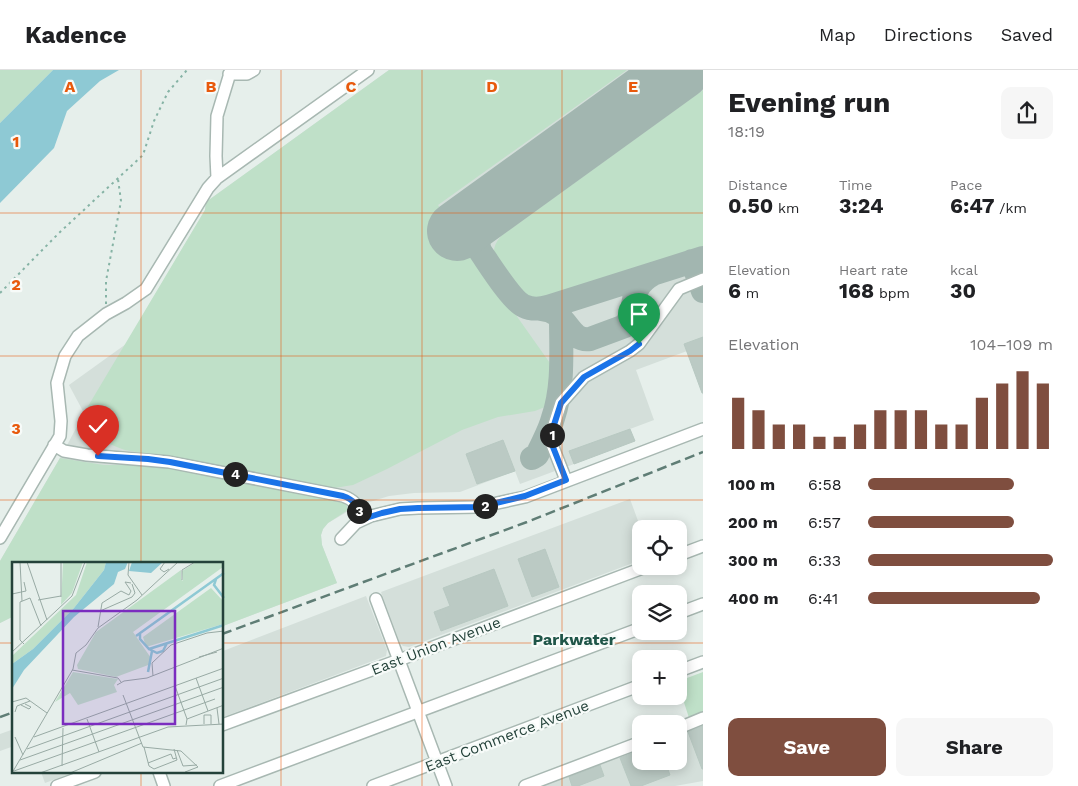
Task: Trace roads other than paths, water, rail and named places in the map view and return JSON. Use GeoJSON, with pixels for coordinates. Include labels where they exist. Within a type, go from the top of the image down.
{"type":"FeatureCollection","features":[{"type":"Feature","properties":{"kind":"street"},"geometry":{"type":"LineString","coordinates":[[217,178],[217,116],[230,72],[247,74],[254,70]]}},
{"type":"Feature","properties":{"kind":"street"},"geometry":{"type":"LineString","coordinates":[[0,538],[60,436],[61,421],[58,383],[65,356],[78,336],[106,314],[146,289],[208,188],[217,178],[368,70]]}},
{"type":"Feature","properties":{"kind":"street"},"geometry":{"type":"LineString","coordinates":[[566,480],[551,442],[552,431],[561,403],[584,377],[639,344],[679,289],[703,279]]}},
{"type":"Feature","properties":{"kind":"street"},"geometry":{"type":"LineString","coordinates":[[341,539],[350,528],[363,519],[376,514],[400,509],[479,507],[525,496],[703,430]]}},
{"type":"Feature","properties":{"kind":"street"},"geometry":{"type":"LineString","coordinates":[[54,445],[64,451],[79,454],[170,462],[343,496],[356,504],[363,519]]}},
{"type":"Feature","properties":{"kind":"street"},"geometry":{"type":"LineString","coordinates":[[687,553],[702,549]]}},
{"type":"Feature","properties":{"kind":"street","name":"East Union Avenue"},"geometry":{"type":"LineString","coordinates":[[224,724],[632,572]]}},
{"type":"Feature","properties":{"kind":"street"},"geometry":{"type":"LineString","coordinates":[[376,599],[446,786]]}},
{"type":"Feature","properties":{"kind":"street"},"geometry":{"type":"LineString","coordinates":[[687,610],[703,604]]}},
{"type":"Feature","properties":{"kind":"street"},"geometry":{"type":"LineString","coordinates":[[220,786],[632,631]]}},
{"type":"Feature","properties":{"kind":"street"},"geometry":{"type":"LineString","coordinates":[[687,668],[703,662]]}},
{"type":"Feature","properties":{"kind":"street","name":"East Commerce Avenue"},"geometry":{"type":"LineString","coordinates":[[373,786],[632,688]]}},
{"type":"Feature","properties":{"kind":"street"},"geometry":{"type":"LineString","coordinates":[[687,725],[703,718]]}},
{"type":"Feature","properties":{"kind":"street"},"geometry":{"type":"LineString","coordinates":[[525,786],[632,745]]}},
{"type":"Feature","properties":{"kind":"street"},"geometry":{"type":"LineString","coordinates":[[57,786],[90,774]]}},
{"type":"Feature","properties":{"kind":"street"},"geometry":{"type":"LineString","coordinates":[[160,774],[164,786]]}},
{"type":"Feature","properties":{"kind":"water"},"geometry":{"type":"Polygon","coordinates":[[[53,70],[119,70],[100,81],[67,111],[54,148],[0,203],[0,123],[53,70]]]}},
{"type":"Feature","properties":{"kind":"railway"},"geometry":{"type":"LineString","coordinates":[[224,633],[527,522],[703,452]]}},
{"type":"Feature","properties":{"kind":"railway"},"geometry":{"type":"LineString","coordinates":[[0,717],[12,713]]}},
{"type":"Feature","properties":{"kind":"district","name":"Parkwater"},"geometry":{"type":"Point","coordinates":[574,639]}}]}
